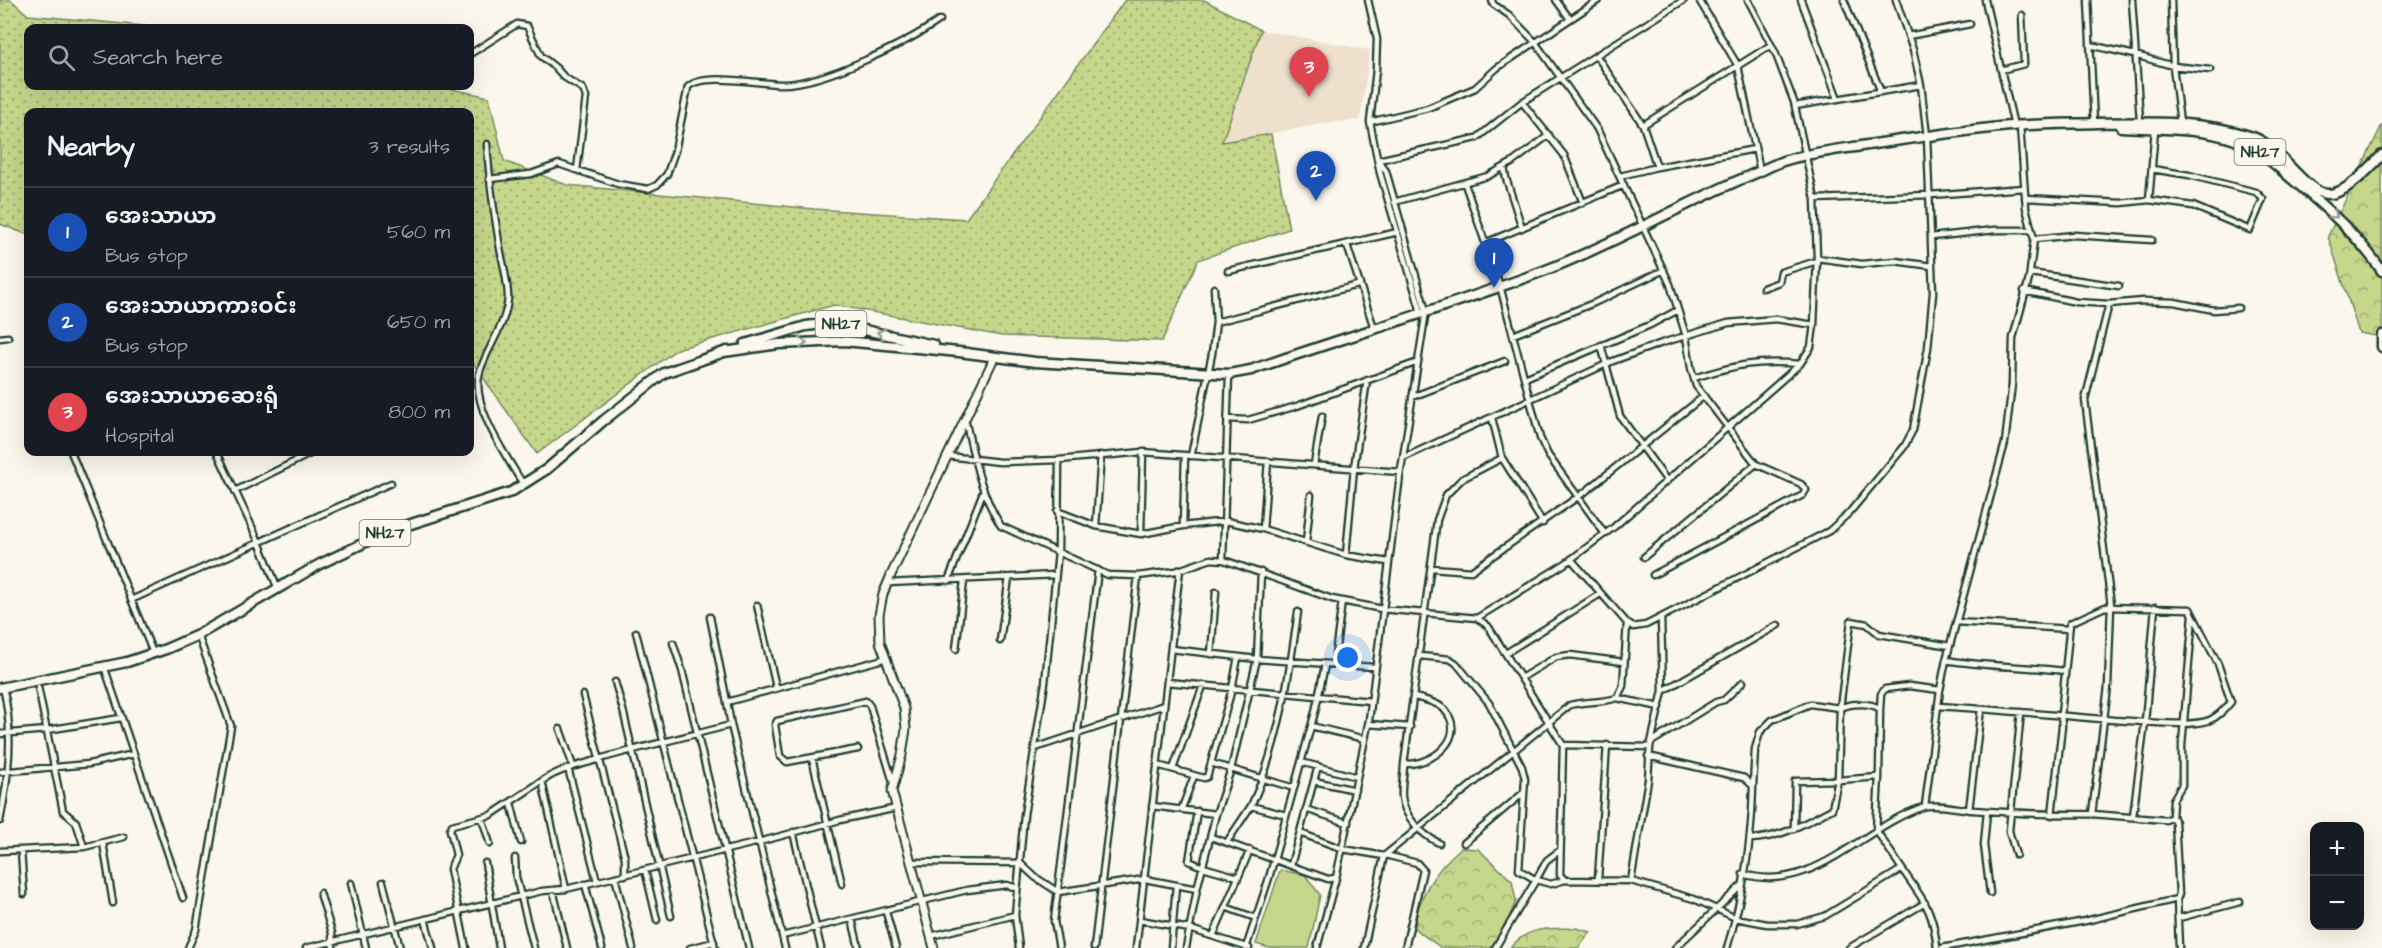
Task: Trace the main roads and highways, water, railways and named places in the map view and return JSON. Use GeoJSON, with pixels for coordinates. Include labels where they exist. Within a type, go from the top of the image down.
{"type":"FeatureCollection","features":[{"type":"Feature","properties":{"kind":"highway","name":"NH27"},"geometry":{"type":"LineString","coordinates":[[2094,123],[2110,127],[2216,135],[2247,144],[2264,154],[2347,226],[2382,271]]}},
{"type":"Feature","properties":{"kind":"highway","name":"NH27"},"geometry":{"type":"LineString","coordinates":[[724,352],[779,344],[844,341],[958,352],[994,358],[1229,374],[1251,370],[1552,268],[1696,198],[1781,162],[1805,155],[1927,135],[2017,126],[2180,123],[2207,126],[2258,139],[2274,148],[2311,187],[2326,195],[2345,189],[2382,155]]}},
{"type":"Feature","properties":{"kind":"highway","name":"NH27"},"geometry":{"type":"LineString","coordinates":[[1,685],[127,662],[153,653],[198,635],[320,564],[389,531],[511,492],[547,469],[664,373],[724,352],[806,326],[832,323],[958,352]]}},
{"type":"Feature","properties":{"kind":"highway"},"geometry":{"type":"LineString","coordinates":[[2382,335],[2382,347]]}},
{"type":"Feature","properties":{"kind":"main road"},"geometry":{"type":"LineString","coordinates":[[934,948],[892,791],[906,729],[904,708],[880,642],[879,615],[888,584],[994,358]]}},
{"type":"Feature","properties":{"kind":"place","name":"အေးသာယာဆေးရုံ"},"geometry":{"type":"Point","coordinates":[1309,97]}},
{"type":"Feature","properties":{"kind":"place","name":"အေးသာယာကားဝင်း"},"geometry":{"type":"Point","coordinates":[1316,201]}},
{"type":"Feature","properties":{"kind":"place","name":"အေးသာယာ"},"geometry":{"type":"Point","coordinates":[1494,288]}}]}
